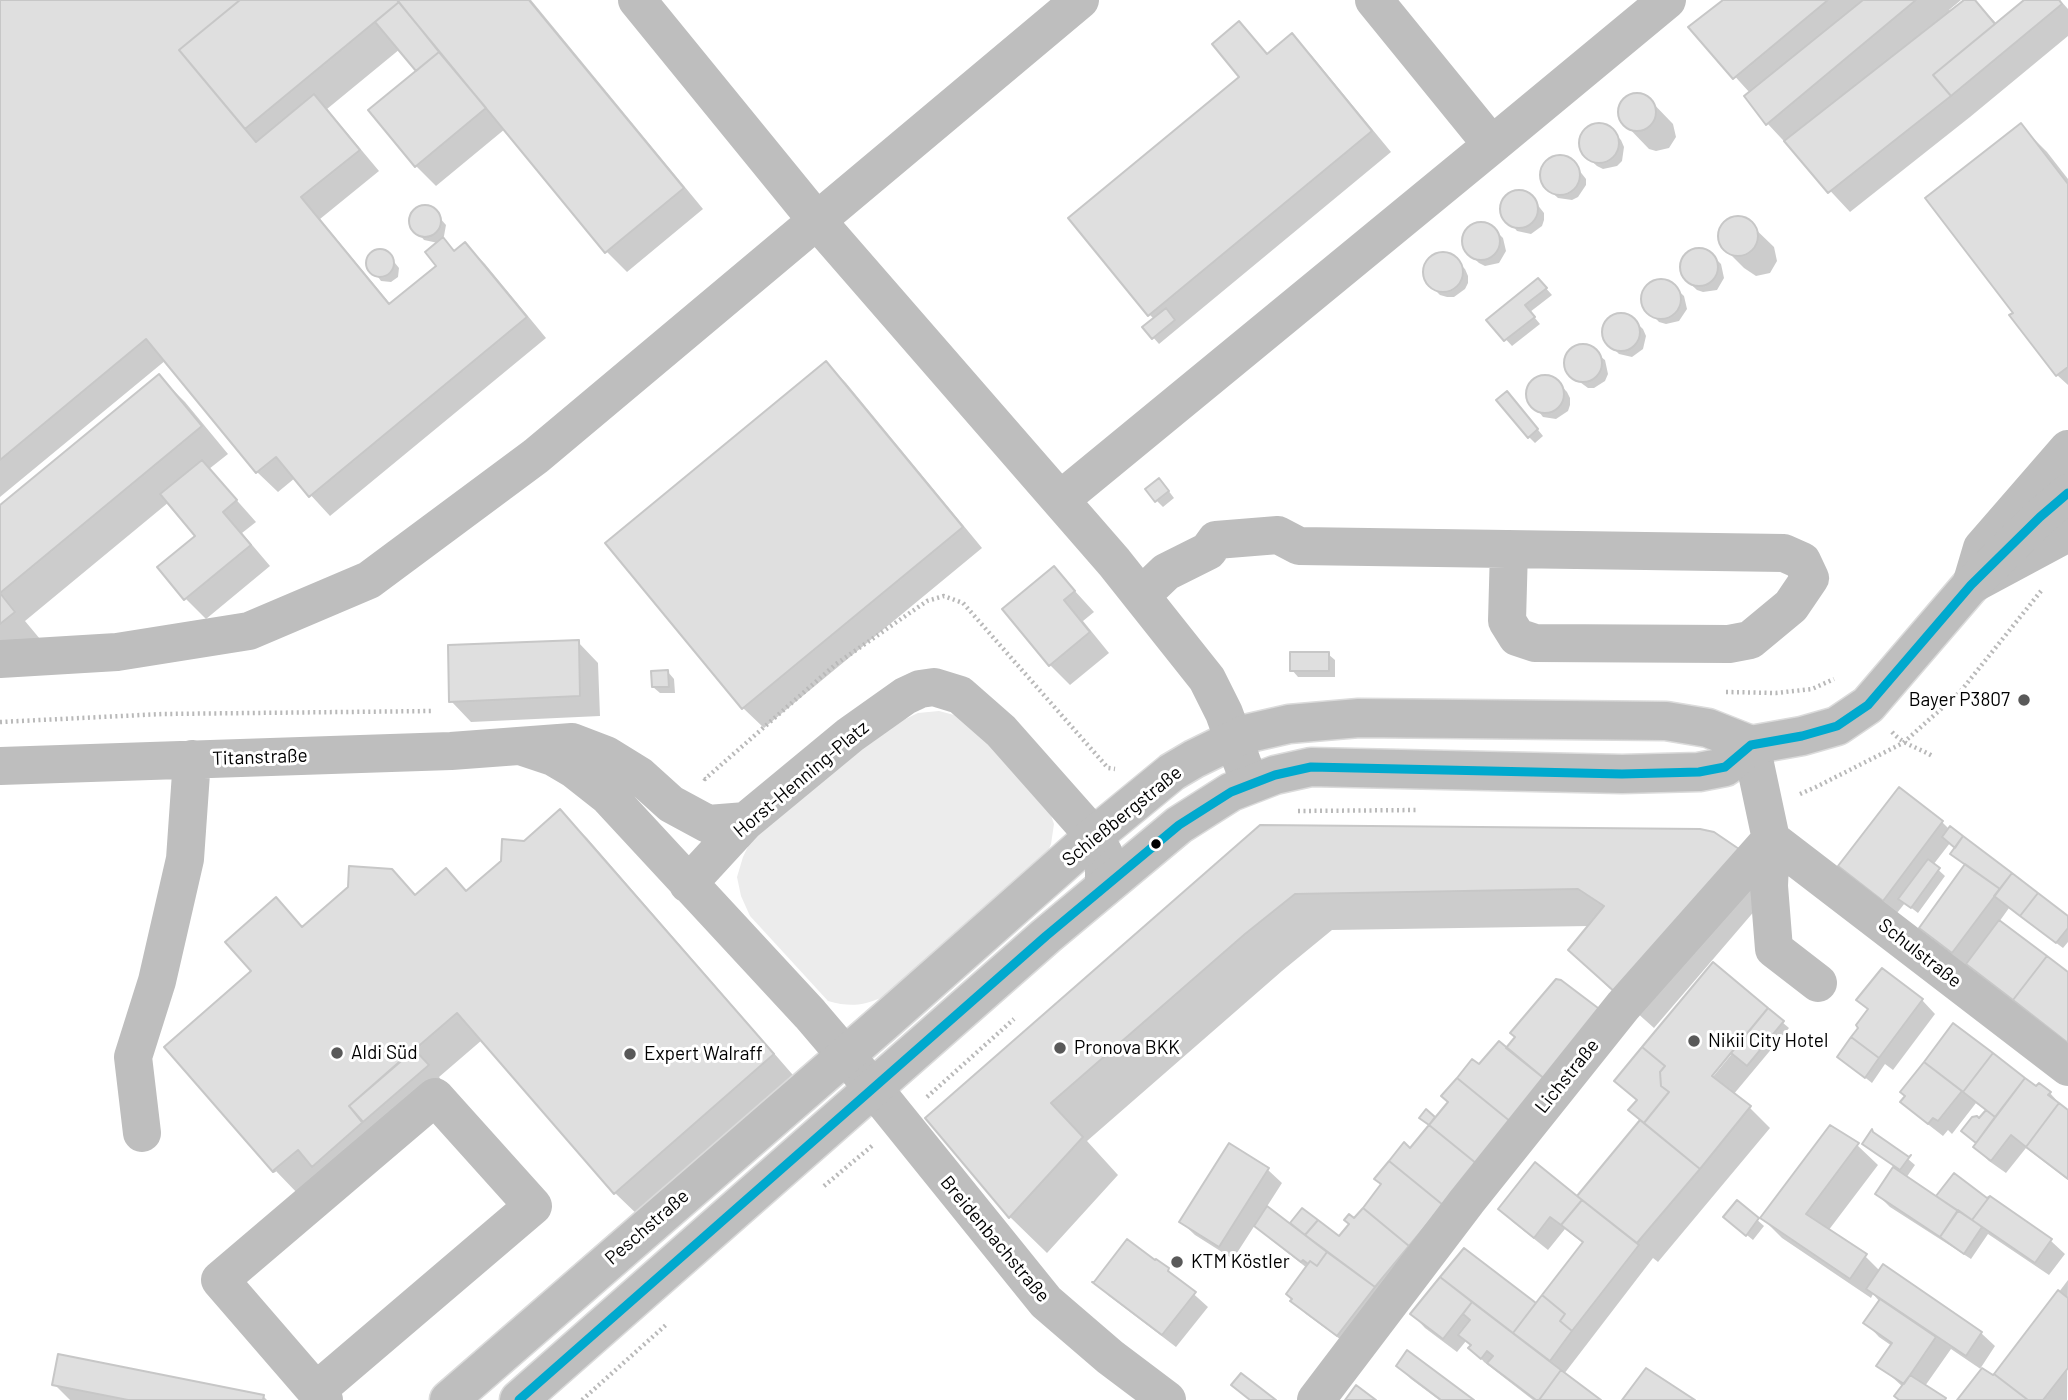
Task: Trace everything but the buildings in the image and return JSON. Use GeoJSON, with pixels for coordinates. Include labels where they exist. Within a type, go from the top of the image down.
{"type":"FeatureCollection","features":[{"type":"Feature","properties":{"kind":"street"},"geometry":{"type":"LineString","coordinates":[[637,0],[818,222],[1060,500],[1207,679],[1224,713],[1250,784]]}},
{"type":"Feature","properties":{"kind":"street"},"geometry":{"type":"LineString","coordinates":[[0,659],[117,652],[249,631],[369,580],[536,456],[1080,0]]}},
{"type":"Feature","properties":{"kind":"street"},"geometry":{"type":"LineString","coordinates":[[1374,0],[1492,145]]}},
{"type":"Feature","properties":{"kind":"street"},"geometry":{"type":"LineString","coordinates":[[1060,500],[1667,0]]}},
{"type":"Feature","properties":{"kind":"street"},"geometry":{"type":"LineString","coordinates":[[1971,585],[1983,548],[2068,449]]}},
{"type":"Feature","properties":{"kind":"street"},"geometry":{"type":"LineString","coordinates":[[519,1400],[1046,936],[1179,825],[1231,792],[1275,775],[1311,767],[1609,774],[1699,772],[1725,768],[1751,745],[1837,726],[1868,705],[1971,585],[2059,514]]}},
{"type":"Feature","properties":{"kind":"street"},"geometry":{"type":"LineString","coordinates":[[1141,596],[1166,572],[1208,551],[1220,559],[1278,562],[1299,546],[1784,552],[1802,561],[1810,578],[1791,606],[1750,640],[1729,644],[1535,643],[1517,637],[1507,621],[1509,549]]}},
{"type":"Feature","properties":{"kind":"street","name":"Horst-Henning-Platz"},"geometry":{"type":"LineString","coordinates":[[688,884],[746,821],[850,735],[905,696],[920,689],[934,687],[960,695],[1001,731],[1094,836]]}},
{"type":"Feature","properties":{"kind":"street","name":"Schießbergstraße"},"geometry":{"type":"LineString","coordinates":[[845,1056],[1094,836],[1172,772],[1245,734],[1289,724],[1359,718],[1666,722],[1708,727],[1751,745]]}},
{"type":"Feature","properties":{"kind":"street","name":"Titanstraße"},"geometry":{"type":"LineString","coordinates":[[0,766],[451,751],[572,742],[606,755],[640,776],[671,804],[708,824],[746,821]]}},
{"type":"Feature","properties":{"kind":"street"},"geometry":{"type":"LineString","coordinates":[[1751,745],[1768,823],[1774,949],[1818,983]]}},
{"type":"Feature","properties":{"kind":"street","name":"Titanstraße"},"geometry":{"type":"LineString","coordinates":[[520,746],[553,757],[575,770],[608,796],[688,884]]}},
{"type":"Feature","properties":{"kind":"street"},"geometry":{"type":"LineString","coordinates":[[142,1133],[133,1057],[157,981],[185,859],[192,760]]}},
{"type":"Feature","properties":{"kind":"street","name":"Schulstraße"},"geometry":{"type":"LineString","coordinates":[[1768,823],[2068,1067]]}},
{"type":"Feature","properties":{"kind":"street","name":"Lichstraße"},"geometry":{"type":"LineString","coordinates":[[1317,1400],[1467,1200],[1768,823]]}},
{"type":"Feature","properties":{"kind":"street"},"geometry":{"type":"LineString","coordinates":[[1094,836],[1104,854],[1104,887]]}},
{"type":"Feature","properties":{"kind":"street"},"geometry":{"type":"LineString","coordinates":[[688,884],[810,1014],[845,1056]]}},
{"type":"Feature","properties":{"kind":"street","name":"Breidenbachstraße"},"geometry":{"type":"LineString","coordinates":[[845,1056],[1046,1302],[1110,1357],[1167,1400]]}},
{"type":"Feature","properties":{"kind":"street","name":"Peschstraße"},"geometry":{"type":"LineString","coordinates":[[449,1400],[845,1056]]}},
{"type":"Feature","properties":{"kind":"street"},"geometry":{"type":"LineString","coordinates":[[435,1097],[533,1206],[320,1396],[220,1280],[435,1097]]}},
{"type":"Feature","properties":{"kind":"path"},"geometry":{"type":"LineString","coordinates":[[1768,823],[1816,788],[1903,743],[1959,692],[2043,589]]}},
{"type":"Feature","properties":{"kind":"path"},"geometry":{"type":"LineString","coordinates":[[695,771],[705,779],[836,664],[927,601],[944,596],[963,603],[1108,768],[1125,769]]}},
{"type":"Feature","properties":{"kind":"path"},"geometry":{"type":"LineString","coordinates":[[1868,705],[1903,743],[1921,748],[1934,757]]}},
{"type":"Feature","properties":{"kind":"path"},"geometry":{"type":"LineString","coordinates":[[0,722],[162,713],[435,710]]}},
{"type":"Feature","properties":{"kind":"path"},"geometry":{"type":"LineString","coordinates":[[1295,811],[1433,810]]}},
{"type":"Feature","properties":{"kind":"path"},"geometry":{"type":"LineString","coordinates":[[815,1194],[1023,1011]]}},
{"type":"Feature","properties":{"kind":"path"},"geometry":{"type":"LineString","coordinates":[[582,1400],[670,1322]]}},
{"type":"Feature","properties":{"kind":"shaded area"},"geometry":{"type":"Polygon","coordinates":[[[939,711],[973,720],[1047,804],[1054,824],[1051,844],[1044,861],[881,998],[855,1005],[828,1001],[750,916],[741,896],[737,877],[743,857],[754,834],[880,731],[918,713],[939,711]]]}},
{"type":"Feature","properties":{"kind":"transit line"},"geometry":{"type":"LineString","coordinates":[[519,1400],[1046,936],[1179,825],[1231,792],[1275,775],[1311,767],[1622,774],[1699,772],[1725,767],[1751,745],[1802,736],[1837,726],[1868,705],[1971,585],[2068,493]]}},
{"type":"Feature","properties":{"kind":"place","name":"Bayer P3807"},"geometry":{"type":"Point","coordinates":[2024,700]}},
{"type":"Feature","properties":{"kind":"place","name":"Nikii City Hotel"},"geometry":{"type":"Point","coordinates":[1694,1041]}},
{"type":"Feature","properties":{"kind":"place","name":"Pronova BKK"},"geometry":{"type":"Point","coordinates":[1060,1048]}},
{"type":"Feature","properties":{"kind":"place","name":"Aldi Süd"},"geometry":{"type":"Point","coordinates":[337,1053]}},
{"type":"Feature","properties":{"kind":"place","name":"Expert Walraff"},"geometry":{"type":"Point","coordinates":[630,1054]}},
{"type":"Feature","properties":{"kind":"place","name":"KTM Köstler"},"geometry":{"type":"Point","coordinates":[1177,1262]}}]}
